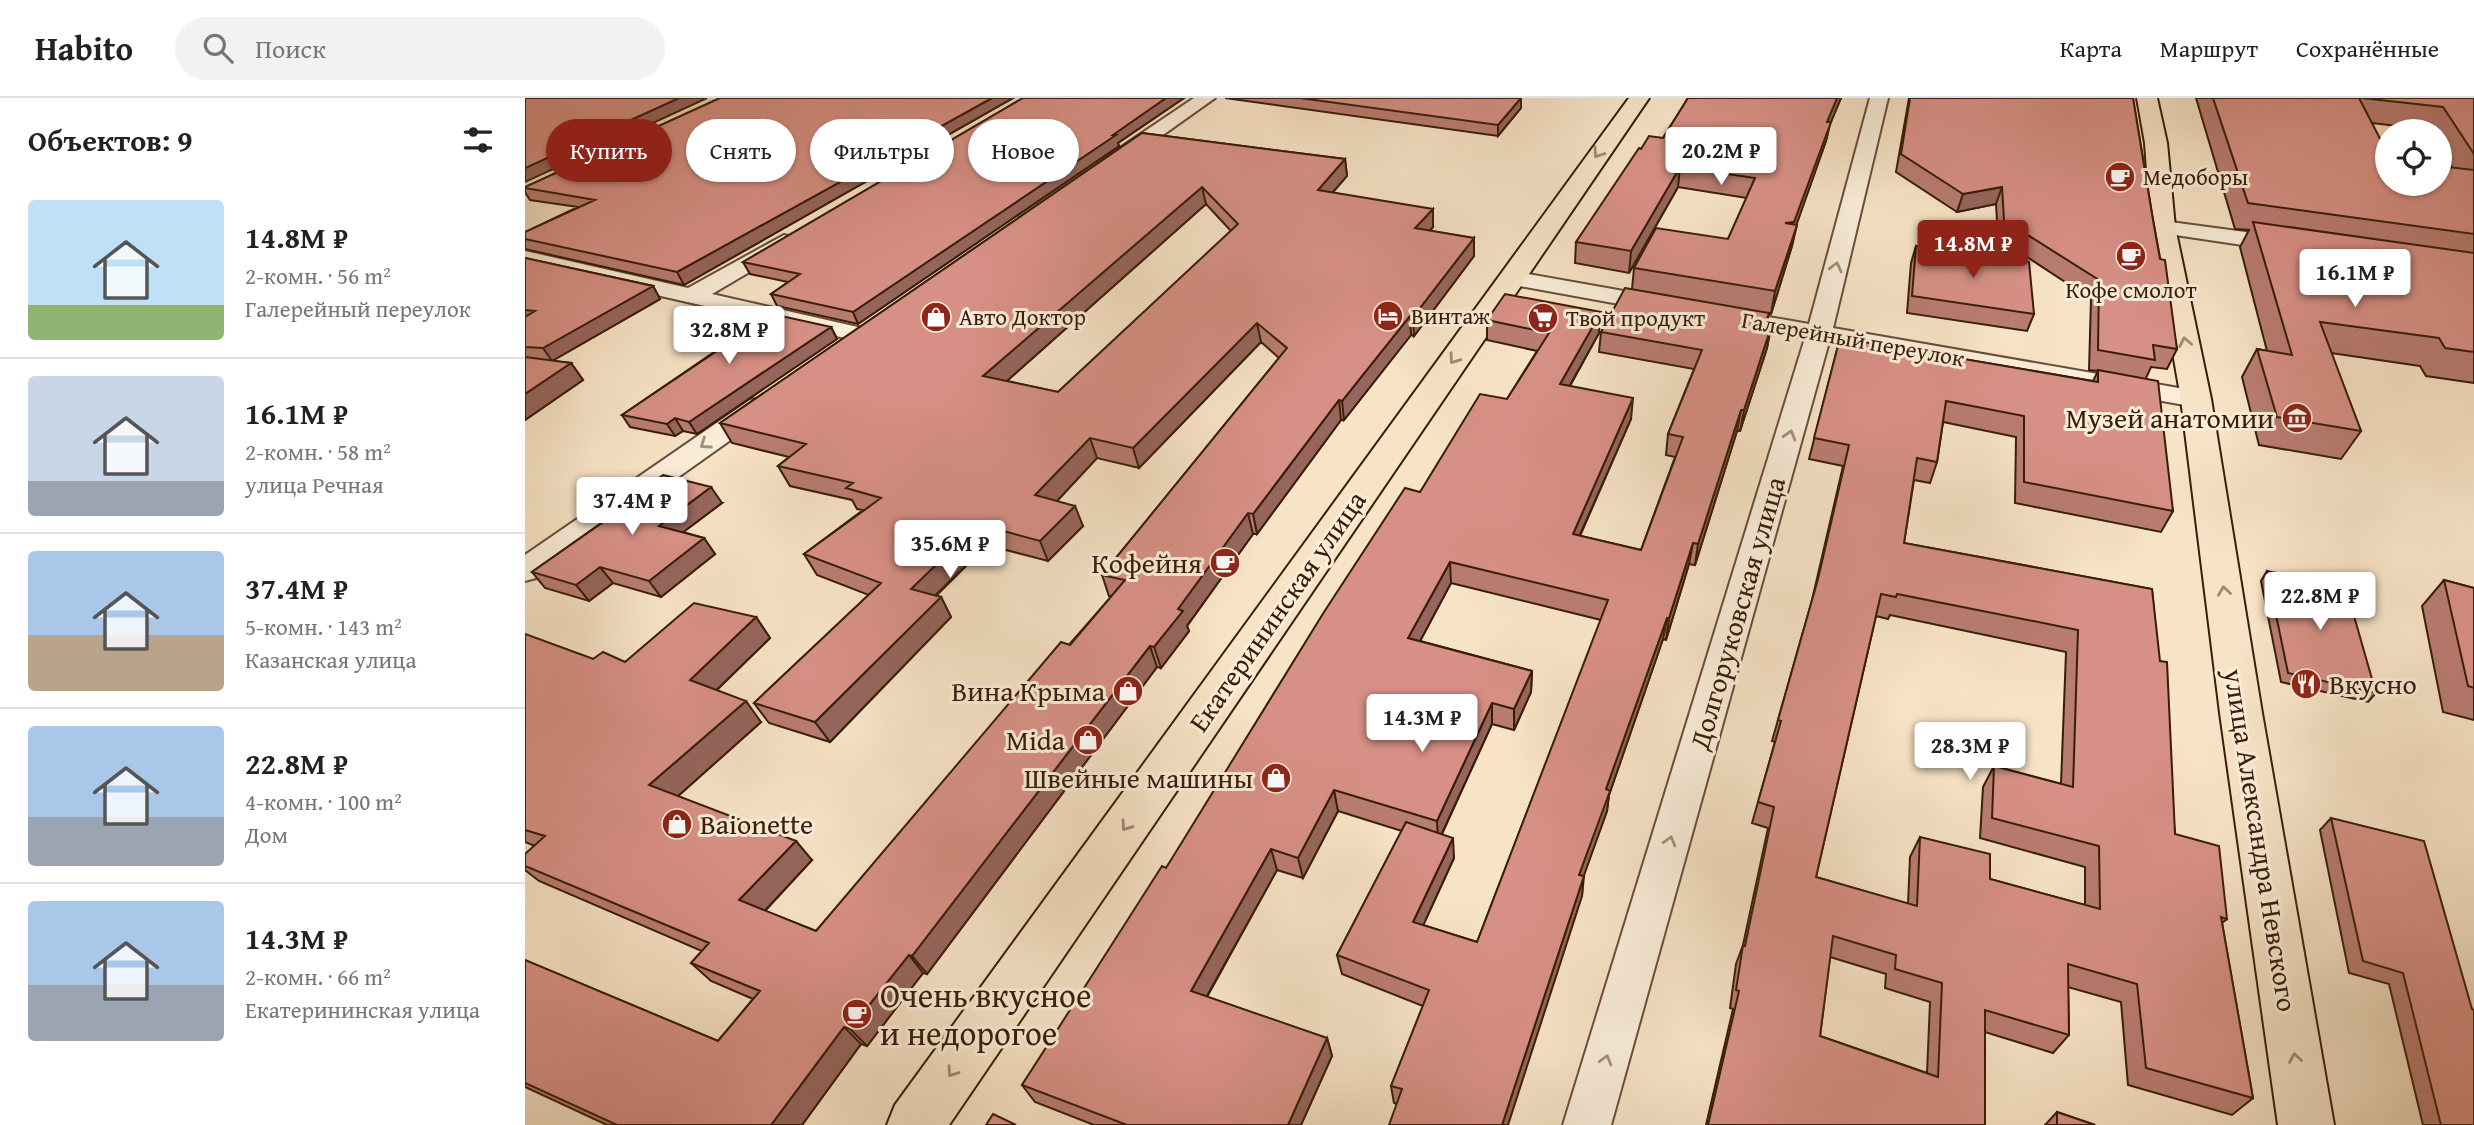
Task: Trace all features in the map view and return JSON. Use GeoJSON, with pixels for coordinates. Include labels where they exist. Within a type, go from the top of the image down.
{"type":"FeatureCollection","features":[{"type":"Feature","properties":{"kind":"main road","name":"Екатерининская улица"},"geometry":{"type":"LineString","coordinates":[[915,1125],[1639,98]]}},
{"type":"Feature","properties":{"kind":"main road","name":"улица Александра Невского"},"geometry":{"type":"LineString","coordinates":[[2147,98],[2156,143],[2163,227],[2196,400],[2241,713],[2306,1125]]}},
{"type":"Feature","properties":{"kind":"street"},"geometry":{"type":"LineString","coordinates":[[1103,169],[1206,98]]}},
{"type":"Feature","properties":{"kind":"street","name":"Долгоруковская улица"},"geometry":{"type":"LineString","coordinates":[[1587,1125],[1819,333],[1879,98]]}},
{"type":"Feature","properties":{"kind":"street"},"geometry":{"type":"LineString","coordinates":[[2163,227],[2312,249]]}},
{"type":"Feature","properties":{"kind":"street"},"geometry":{"type":"LineString","coordinates":[[691,296],[797,234]]}},
{"type":"Feature","properties":{"kind":"street"},"geometry":{"type":"LineString","coordinates":[[525,257],[862,335]]}},
{"type":"Feature","properties":{"kind":"street","name":"Галерейный переулок"},"geometry":{"type":"LineString","coordinates":[[1511,278],[2196,400]]}},
{"type":"Feature","properties":{"kind":"street"},"geometry":{"type":"LineString","coordinates":[[829,359],[885,320]]}},
{"type":"Feature","properties":{"kind":"street"},"geometry":{"type":"LineString","coordinates":[[525,570],[784,390]]}},
{"type":"Feature","properties":{"kind":"building"},"geometry":{"type":"Polygon","coordinates":[[[525,98],[679,98],[633,119],[546,119],[546,158],[525,168],[525,98]]]}},
{"type":"Feature","properties":{"kind":"building"},"geometry":{"type":"Polygon","coordinates":[[[720,98],[992,98],[954,119],[810,119],[810,182],[840,182],[677,272],[525,239],[525,232],[595,200],[525,188],[546,177],[546,182],[672,182],[672,120],[720,98]]]}},
{"type":"Feature","properties":{"kind":"building"},"geometry":{"type":"Polygon","coordinates":[[[1023,98],[1166,98],[1079,160],[1079,119],[987,119],[1023,98]]]}},
{"type":"Feature","properties":{"kind":"building"},"geometry":{"type":"Polygon","coordinates":[[[1300,98],[1521,98],[1498,125],[1300,98]]]}},
{"type":"Feature","properties":{"kind":"building"},"geometry":{"type":"Polygon","coordinates":[[[1688,98],[1837,98],[1827,122],[1831,122],[1794,222],[1785,223],[1797,225],[1775,291],[1634,268],[1656,228],[1728,239],[1755,178],[1680,167],[1631,251],[1576,242],[1639,148],[1641,149],[1649,136],[1663,138],[1688,98]]]}},
{"type":"Feature","properties":{"kind":"building"},"geometry":{"type":"Polygon","coordinates":[[[1910,98],[2133,98],[2160,259],[2165,260],[2177,349],[2153,345],[2155,360],[2098,350],[2099,280],[2004,220],[2002,187],[1963,194],[1901,154],[1910,98]]]}},
{"type":"Feature","properties":{"kind":"building"},"geometry":{"type":"Polygon","coordinates":[[[2213,98],[2359,98],[2375,129],[2375,196],[2452,196],[2452,167],[2474,170],[2474,234],[2248,203],[2213,98]]]}},
{"type":"Feature","properties":{"kind":"building"},"geometry":{"type":"Polygon","coordinates":[[[2362,98],[2474,98],[2474,154],[2443,107],[2362,98]]]}},
{"type":"Feature","properties":{"kind":"building"},"geometry":{"type":"Polygon","coordinates":[[[968,130],[968,182],[1046,182],[853,312],[771,294],[800,274],[743,262],[880,182],[954,182],[954,138],[968,130]]]}},
{"type":"Feature","properties":{"kind":"building"},"geometry":{"type":"Polygon","coordinates":[[[1142,133],[1345,159],[1318,190],[1433,209],[1415,228],[1474,238],[1413,317],[1410,316],[1342,401],[1339,400],[1253,514],[1248,513],[1178,609],[1183,611],[1154,647],[1150,646],[912,956],[909,955],[850,1029],[844,1027],[771,1125],[617,1125],[525,1083],[525,960],[718,1041],[760,991],[691,963],[709,943],[525,866],[525,854],[545,836],[525,830],[525,634],[593,659],[603,652],[625,662],[694,603],[756,617],[690,680],[746,701],[649,785],[796,841],[739,900],[816,931],[1061,642],[1070,645],[1125,580],[1102,575],[1287,348],[1257,323],[1133,448],[1090,438],[1035,495],[1075,506],[1040,541],[978,524],[911,589],[941,597],[815,722],[754,703],[881,583],[804,554],[881,498],[846,488],[853,483],[778,466],[806,444],[720,423],[1071,182],[1079,182],[1079,176],[1142,133]],[[1202,187],[983,376],[1058,392],[1238,224],[1202,187]]]}},
{"type":"Feature","properties":{"kind":"building"},"geometry":{"type":"Polygon","coordinates":[[[2253,222],[2474,253],[2474,352],[2445,348],[2439,338],[2320,322],[2361,431],[2277,417],[2257,349],[2292,355],[2253,222]]]}},
{"type":"Feature","properties":{"kind":"building"},"geometry":{"type":"Polygon","coordinates":[[[1916,246],[2029,262],[2034,314],[1912,296],[1916,246]]]}},
{"type":"Feature","properties":{"kind":"building"},"geometry":{"type":"Polygon","coordinates":[[[525,258],[653,286],[543,348],[525,347],[525,317],[535,311],[525,310],[525,258]]]}},
{"type":"Feature","properties":{"kind":"building"},"geometry":{"type":"Polygon","coordinates":[[[1625,288],[1769,313],[1764,326],[1771,327],[1698,544],[1693,543],[1669,618],[1606,789],[1610,791],[1579,875],[1584,876],[1502,1125],[1389,1125],[1402,1089],[1391,1086],[1429,990],[1337,955],[1406,822],[1453,838],[1413,922],[1477,942],[1608,600],[1450,562],[1408,638],[1532,671],[1514,709],[1492,703],[1437,821],[1334,790],[1298,858],[1271,849],[1191,991],[1327,1038],[1288,1125],[1127,1125],[1022,1085],[1162,866],[1166,868],[1324,612],[1405,488],[1420,492],[1480,394],[1507,399],[1549,333],[1487,320],[1505,294],[1601,312],[1560,384],[1633,398],[1573,534],[1641,550],[1683,437],[1668,434],[1702,350],[1601,332],[1625,288]]]}},
{"type":"Feature","properties":{"kind":"building"},"geometry":{"type":"Polygon","coordinates":[[[750,309],[831,327],[689,422],[675,418],[667,424],[622,415],[730,342],[707,338],[750,309]]]}},
{"type":"Feature","properties":{"kind":"building"},"geometry":{"type":"Polygon","coordinates":[[[1840,338],[2098,382],[2098,370],[2158,381],[2173,511],[2024,482],[2024,416],[1946,401],[1937,462],[1917,458],[1904,543],[2152,589],[2160,661],[2167,662],[2175,834],[2219,846],[2227,919],[2221,917],[2253,1098],[2146,1068],[2137,984],[2068,964],[2069,1035],[1985,1010],[1985,1125],[1708,1125],[1739,991],[1736,990],[1743,945],[1745,946],[1774,807],[1758,802],[1818,579],[1849,445],[1814,438],[1840,338]],[[1881,594],[1816,877],[1917,906],[1920,837],[1990,854],[1990,879],[2100,909],[2099,846],[1992,818],[1994,766],[2073,787],[2078,630],[1897,594],[1896,597],[1881,594]],[[1833,936],[1820,1036],[1938,1077],[1942,983],[1895,969],[1896,955],[1833,936]]]}},
{"type":"Feature","properties":{"kind":"building"},"geometry":{"type":"Polygon","coordinates":[[[525,357],[571,363],[525,394],[525,357]]]}},
{"type":"Feature","properties":{"kind":"building"},"geometry":{"type":"Polygon","coordinates":[[[663,475],[711,487],[659,526],[704,538],[649,581],[600,567],[576,585],[532,572],[626,506],[622,504],[663,475]]]}},
{"type":"Feature","properties":{"kind":"building"},"geometry":{"type":"Polygon","coordinates":[[[2267,571],[2346,588],[2376,693],[2288,673],[2267,571]]]}},
{"type":"Feature","properties":{"kind":"building"},"geometry":{"type":"Polygon","coordinates":[[[2444,580],[2474,588],[2474,688],[2468,686],[2444,580]]]}},
{"type":"Feature","properties":{"kind":"building"},"geometry":{"type":"Polygon","coordinates":[[[2331,818],[2424,841],[2474,1010],[2474,1125],[2441,1125],[2403,973],[2363,961],[2331,818]]]}},
{"type":"Feature","properties":{"kind":"building"},"geometry":{"type":"Polygon","coordinates":[[[2057,1112],[2095,1125],[2057,1125],[2057,1112]]]}},
{"type":"Feature","properties":{"kind":"building"},"geometry":{"type":"Polygon","coordinates":[[[993,1114],[1016,1125],[986,1125],[993,1114]]]}},
{"type":"Feature","properties":{"kind":"place","name":"Медоборы"},"geometry":{"type":"Point","coordinates":[2120,177]}},
{"type":"Feature","properties":{"kind":"place","name":"Кофе смолот"},"geometry":{"type":"Point","coordinates":[2131,256]}},
{"type":"Feature","properties":{"kind":"place","name":"Винтаж"},"geometry":{"type":"Point","coordinates":[1388,316]}},
{"type":"Feature","properties":{"kind":"place","name":"Авто Доктор"},"geometry":{"type":"Point","coordinates":[936,317]}},
{"type":"Feature","properties":{"kind":"place","name":"Твой продукт"},"geometry":{"type":"Point","coordinates":[1543,318]}},
{"type":"Feature","properties":{"kind":"place","name":"Музей анатомии"},"geometry":{"type":"Point","coordinates":[2297,418]}},
{"type":"Feature","properties":{"kind":"place","name":"Кофейня"},"geometry":{"type":"Point","coordinates":[1225,563]}},
{"type":"Feature","properties":{"kind":"place","name":"Вкусно"},"geometry":{"type":"Point","coordinates":[2306,684]}},
{"type":"Feature","properties":{"kind":"place","name":"Вина Крыма"},"geometry":{"type":"Point","coordinates":[1128,691]}},
{"type":"Feature","properties":{"kind":"place","name":"Mida"},"geometry":{"type":"Point","coordinates":[1088,740]}},
{"type":"Feature","properties":{"kind":"place","name":"Швейные машины"},"geometry":{"type":"Point","coordinates":[1276,778]}},
{"type":"Feature","properties":{"kind":"place","name":"Baionette"},"geometry":{"type":"Point","coordinates":[677,824]}},
{"type":"Feature","properties":{"kind":"place","name":"Очень вкусное и недорогое"},"geometry":{"type":"Point","coordinates":[857,1014]}}]}
